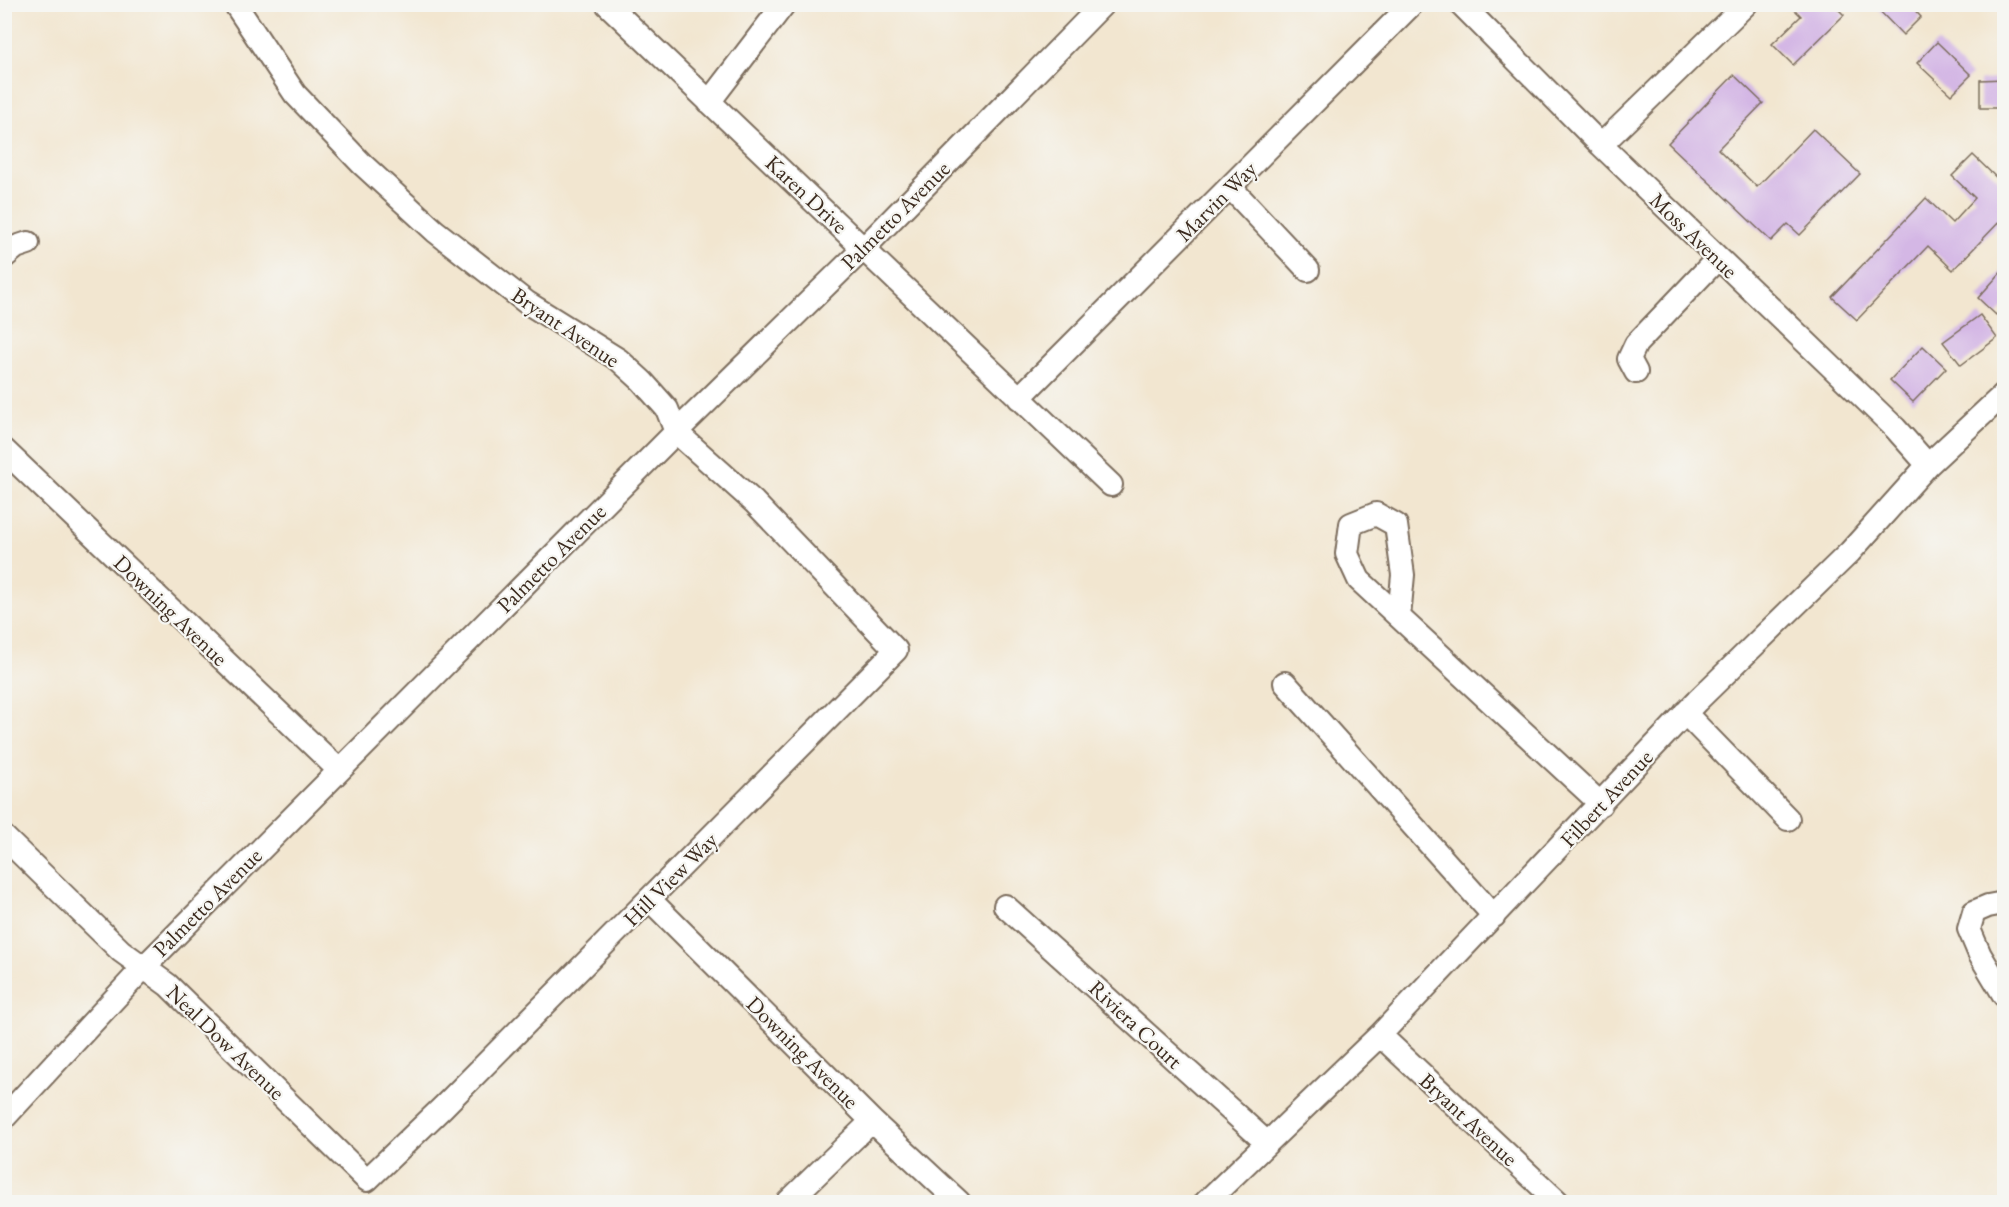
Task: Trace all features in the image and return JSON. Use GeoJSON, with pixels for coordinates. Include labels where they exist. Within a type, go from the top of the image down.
{"type":"FeatureCollection","features":[{"type":"Feature","properties":{"kind":"street","name":"Bryant Avenue"},"geometry":{"type":"LineString","coordinates":[[235,4],[295,94],[362,164],[435,231],[526,302],[619,360],[642,381],[667,410],[676,432],[754,502],[896,650]]}},
{"type":"Feature","properties":{"kind":"street","name":"Karen Drive"},"geometry":{"type":"LineString","coordinates":[[607,4],[1111,485]]}},
{"type":"Feature","properties":{"kind":"street"},"geometry":{"type":"LineString","coordinates":[[709,102],[784,4]]}},
{"type":"Feature","properties":{"kind":"street","name":"Palmetto Avenue"},"geometry":{"type":"LineString","coordinates":[[4,1118],[144,967],[676,432],[864,248],[1103,4]]}},
{"type":"Feature","properties":{"kind":"street","name":"Marvin Way"},"geometry":{"type":"LineString","coordinates":[[1019,398],[1412,4]]}},
{"type":"Feature","properties":{"kind":"street","name":"Moss Avenue"},"geometry":{"type":"LineString","coordinates":[[1461,4],[1602,145],[1895,428],[1929,465]]}},
{"type":"Feature","properties":{"kind":"street"},"geometry":{"type":"LineString","coordinates":[[1602,145],[1746,4]]}},
{"type":"Feature","properties":{"kind":"street"},"geometry":{"type":"LineString","coordinates":[[1230,187],[1308,270]]}},
{"type":"Feature","properties":{"kind":"street"},"geometry":{"type":"LineString","coordinates":[[4,257],[16,247],[28,243]]}},
{"type":"Feature","properties":{"kind":"street"},"geometry":{"type":"LineString","coordinates":[[1636,372],[1629,359],[1636,344],[1718,258]]}},
{"type":"Feature","properties":{"kind":"street","name":"Filbert Avenue"},"geometry":{"type":"LineString","coordinates":[[1206,1203],[1380,1035],[1685,713],[1850,552],[1929,465],[2004,394]]}},
{"type":"Feature","properties":{"kind":"street","name":"Downing Avenue"},"geometry":{"type":"LineString","coordinates":[[4,450],[339,770]]}},
{"type":"Feature","properties":{"kind":"street"},"geometry":{"type":"LineString","coordinates":[[1399,616],[1600,804]]}},
{"type":"Feature","properties":{"kind":"street","name":"Hill View Way"},"geometry":{"type":"LineString","coordinates":[[443,1107],[896,650]]}},
{"type":"Feature","properties":{"kind":"street"},"geometry":{"type":"LineString","coordinates":[[1285,683],[1494,916]]}},
{"type":"Feature","properties":{"kind":"street"},"geometry":{"type":"LineString","coordinates":[[1685,713],[1788,819]]}},
{"type":"Feature","properties":{"kind":"street","name":"Neal Dow Avenue"},"geometry":{"type":"LineString","coordinates":[[4,837],[121,951],[168,985],[367,1180],[443,1107]]}},
{"type":"Feature","properties":{"kind":"street","name":"Downing Avenue"},"geometry":{"type":"LineString","coordinates":[[649,899],[872,1121],[960,1203]]}},
{"type":"Feature","properties":{"kind":"street"},"geometry":{"type":"LineString","coordinates":[[2004,903],[1974,912],[1969,929],[1980,956],[2004,995]]}},
{"type":"Feature","properties":{"kind":"street","name":"Riviera Court"},"geometry":{"type":"LineString","coordinates":[[1005,906],[1267,1143]]}},
{"type":"Feature","properties":{"kind":"street","name":"Bryant Avenue"},"geometry":{"type":"LineString","coordinates":[[1380,1035],[1558,1203]]}},
{"type":"Feature","properties":{"kind":"street"},"geometry":{"type":"LineString","coordinates":[[788,1203],[872,1121]]}},
{"type":"Feature","properties":{"kind":"building"},"geometry":{"type":"Polygon","coordinates":[[[1873,4],[1909,4],[1921,17],[1903,35],[1873,4]]]}},
{"type":"Feature","properties":{"kind":"building"},"geometry":{"type":"Polygon","coordinates":[[[1795,5],[1834,5],[1844,15],[1793,65],[1772,44],[1801,16],[1792,7],[1795,5]]]}},
{"type":"Feature","properties":{"kind":"building"},"geometry":{"type":"Polygon","coordinates":[[[1937,42],[1971,75],[1951,95],[1917,63],[1937,42]]]}},
{"type":"Feature","properties":{"kind":"building"},"geometry":{"type":"Polygon","coordinates":[[[1734,75],[1763,103],[1718,149],[1757,187],[1813,129],[1860,174],[1800,235],[1788,224],[1771,241],[1668,143],[1734,75]]]}},
{"type":"Feature","properties":{"kind":"building"},"geometry":{"type":"Polygon","coordinates":[[[2004,79],[2004,108],[1980,108],[1980,80],[2004,79]]]}},
{"type":"Feature","properties":{"kind":"building"},"geometry":{"type":"Polygon","coordinates":[[[1973,155],[2004,185],[2004,217],[1953,270],[1928,246],[1857,320],[1832,297],[1926,198],[1952,223],[1975,198],[1952,176],[1973,155]]]}},
{"type":"Feature","properties":{"kind":"building"},"geometry":{"type":"Polygon","coordinates":[[[2004,269],[2004,306],[1996,315],[1978,298],[2004,269]]]}},
{"type":"Feature","properties":{"kind":"building"},"geometry":{"type":"Polygon","coordinates":[[[1980,315],[1997,338],[1961,365],[1943,342],[1980,315]]]}},
{"type":"Feature","properties":{"kind":"building"},"geometry":{"type":"Polygon","coordinates":[[[1923,346],[1946,368],[1913,402],[1890,380],[1923,346]]]}}]}
